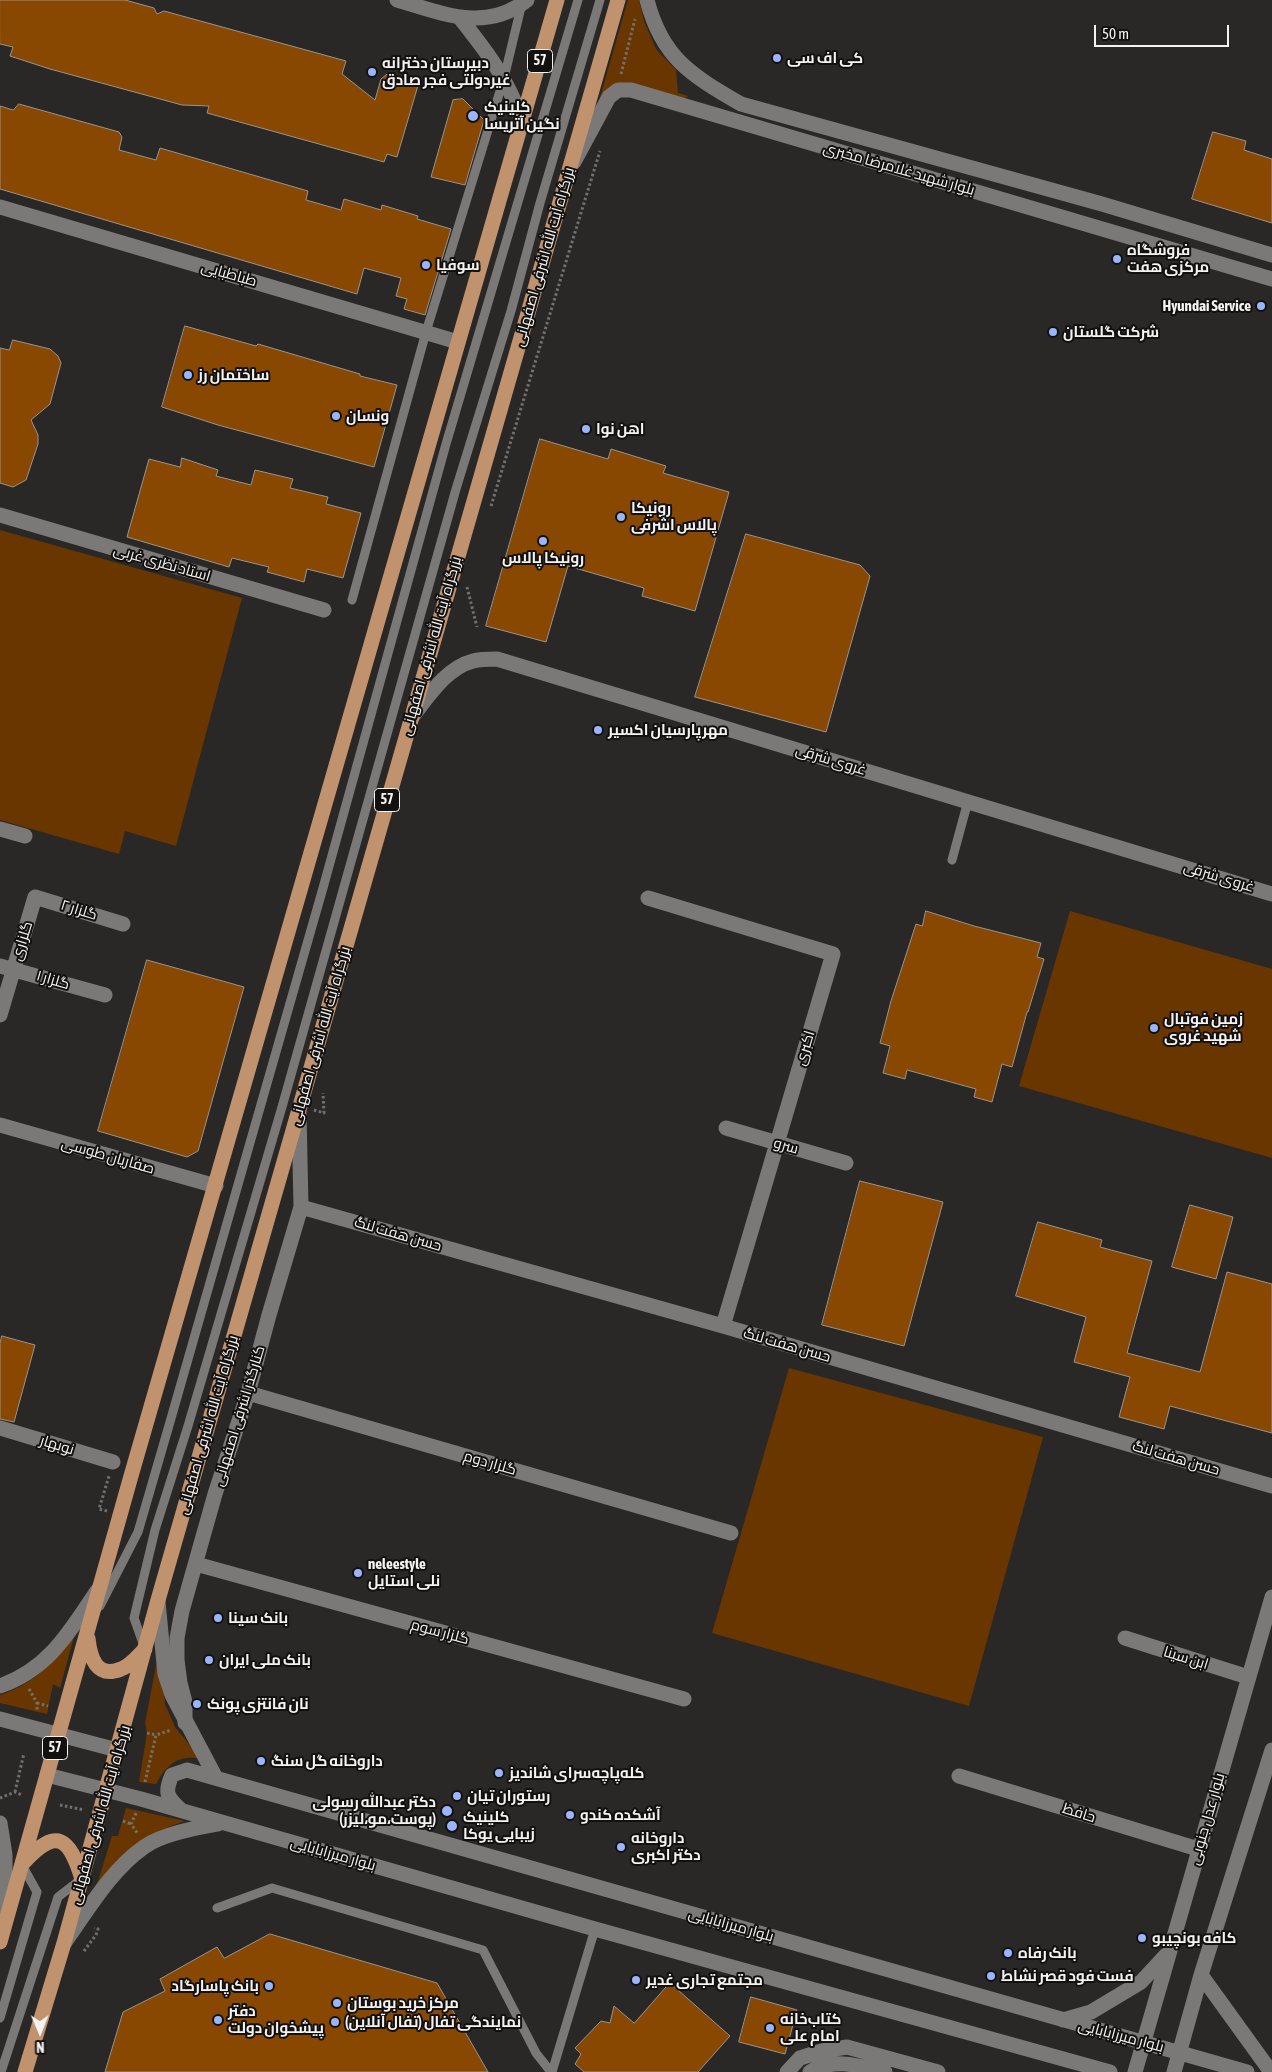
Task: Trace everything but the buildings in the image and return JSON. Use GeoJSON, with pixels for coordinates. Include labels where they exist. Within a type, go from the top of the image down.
{"type":"FeatureCollection","features":[{"type":"Feature","properties":{"kind":"highway","name":"57"},"geometry":{"type":"LineString","coordinates":[[0,1942],[87,1632],[557,0]]}},
{"type":"Feature","properties":{"kind":"highway","name":"بزرگراه آیت الله اشرفی اصفهانی"},"geometry":{"type":"LineString","coordinates":[[25,2072],[64,1943],[158,1600],[410,720],[576,173],[618,0]]}},
{"type":"Feature","properties":{"kind":"highway"},"geometry":{"type":"LineString","coordinates":[[87,1632],[90,1653],[94,1663],[100,1668],[109,1671],[120,1670],[130,1664],[145,1649]]}},
{"type":"Feature","properties":{"kind":"highway"},"geometry":{"type":"LineString","coordinates":[[22,1864],[40,1845],[51,1841],[59,1841],[72,1851],[82,1879]]}},
{"type":"Feature","properties":{"kind":"street"},"geometry":{"type":"LineString","coordinates":[[397,0],[460,18],[482,19],[500,14],[524,1]]}},
{"type":"Feature","properties":{"kind":"street","name":"بلوار شهید غلامرضا مخبری"},"geometry":{"type":"LineString","coordinates":[[647,0],[655,27],[663,42],[679,62],[712,87],[741,104],[1102,204],[1272,255]]}},
{"type":"Feature","properties":{"kind":"street"},"geometry":{"type":"LineString","coordinates":[[460,18],[497,66],[516,103],[522,121]]}},
{"type":"Feature","properties":{"kind":"street","name":"بلوار شهید غلامرضا مخبری"},"geometry":{"type":"LineString","coordinates":[[576,173],[609,97],[618,90],[631,90],[780,135],[1096,225],[1272,279]]}},
{"type":"Feature","properties":{"kind":"street"},"geometry":{"type":"LineString","coordinates":[[780,135],[785,116]]}},
{"type":"Feature","properties":{"kind":"street"},"geometry":{"type":"LineString","coordinates":[[1096,225],[1102,204]]}},
{"type":"Feature","properties":{"kind":"street","name":"طباطبایی"},"geometry":{"type":"LineString","coordinates":[[0,207],[458,342]]}},
{"type":"Feature","properties":{"kind":"street","name":"استاد نظری غربی"},"geometry":{"type":"LineString","coordinates":[[0,515],[324,610]]}},
{"type":"Feature","properties":{"kind":"street","name":"غروی شرقی"},"geometry":{"type":"LineString","coordinates":[[410,720],[438,686],[456,668],[472,661],[497,659],[1272,894]]}},
{"type":"Feature","properties":{"kind":"street"},"geometry":{"type":"LineString","coordinates":[[0,829],[25,836]]}},
{"type":"Feature","properties":{"kind":"street","name":"گلزار ۲"},"geometry":{"type":"LineString","coordinates":[[36,897],[123,924]]}},
{"type":"Feature","properties":{"kind":"street","name":"گلزاری"},"geometry":{"type":"LineString","coordinates":[[0,1014],[7,968],[36,897]]}},
{"type":"Feature","properties":{"kind":"street","name":"اکبری"},"geometry":{"type":"LineString","coordinates":[[648,898],[833,954],[723,1326]]}},
{"type":"Feature","properties":{"kind":"street","name":"گلزار ۱"},"geometry":{"type":"LineString","coordinates":[[7,968],[105,995]]}},
{"type":"Feature","properties":{"kind":"street","name":"کنارگذر اشرفی اصفهانی"},"geometry":{"type":"LineString","coordinates":[[181,1726],[185,1702],[177,1660],[177,1638],[182,1611],[215,1494],[248,1393],[268,1315],[301,1207],[299,1109]]}},
{"type":"Feature","properties":{"kind":"street","name":"صفاریان طوسی"},"geometry":{"type":"LineString","coordinates":[[0,1125],[216,1186]]}},
{"type":"Feature","properties":{"kind":"street","name":"سرو"},"geometry":{"type":"LineString","coordinates":[[726,1128],[846,1163]]}},
{"type":"Feature","properties":{"kind":"street","name":"حسن هفت لنگ"},"geometry":{"type":"LineString","coordinates":[[301,1207],[723,1326],[1272,1486]]}},
{"type":"Feature","properties":{"kind":"street","name":"گلزار دوم"},"geometry":{"type":"LineString","coordinates":[[248,1393],[731,1533]]}},
{"type":"Feature","properties":{"kind":"street","name":"نوبهار"},"geometry":{"type":"LineString","coordinates":[[0,1428],[113,1462]]}},
{"type":"Feature","properties":{"kind":"street","name":"گلزار سوم"},"geometry":{"type":"LineString","coordinates":[[196,1564],[684,1699]]}},
{"type":"Feature","properties":{"kind":"street"},"geometry":{"type":"LineString","coordinates":[[0,1686],[35,1668],[53,1654],[100,1587]]}},
{"type":"Feature","properties":{"kind":"street","name":"بلوار عدل جنوبی"},"geometry":{"type":"LineString","coordinates":[[1135,2072],[1272,1597]]}},
{"type":"Feature","properties":{"kind":"street"},"geometry":{"type":"LineString","coordinates":[[158,1600],[165,1674],[181,1726],[216,1778]]}},
{"type":"Feature","properties":{"kind":"street","name":"ابن سینا"},"geometry":{"type":"LineString","coordinates":[[1125,1638],[1248,1677]]}},
{"type":"Feature","properties":{"kind":"street"},"geometry":{"type":"LineString","coordinates":[[0,1719],[58,1736],[117,1750]]}},
{"type":"Feature","properties":{"kind":"street"},"geometry":{"type":"LineString","coordinates":[[1174,2072],[1201,1975],[1272,1750]]}},
{"type":"Feature","properties":{"kind":"street","name":"بلوار میرزابابایی"},"geometry":{"type":"LineString","coordinates":[[181,1810],[169,1798],[167,1787],[172,1775],[187,1770],[1247,2072]]}},
{"type":"Feature","properties":{"kind":"street","name":"بلوار میرزابابایی"},"geometry":{"type":"LineString","coordinates":[[47,1775],[181,1810],[595,1929],[1110,2072]]}},
{"type":"Feature","properties":{"kind":"street","name":"حافظ"},"geometry":{"type":"LineString","coordinates":[[959,1776],[1198,1849]]}},
{"type":"Feature","properties":{"kind":"street"},"geometry":{"type":"LineString","coordinates":[[0,1823],[5,1855],[5,1923]]}},
{"type":"Feature","properties":{"kind":"street"},"geometry":{"type":"LineString","coordinates":[[64,1943],[116,1874],[145,1846],[184,1830],[221,1823]]}},
{"type":"Feature","properties":{"kind":"street"},"geometry":{"type":"LineString","coordinates":[[1063,2020],[1091,2012],[1141,1982],[1169,1952]]}},
{"type":"Feature","properties":{"kind":"street"},"geometry":{"type":"LineString","coordinates":[[1201,1975],[1271,2072]]}},
{"type":"Feature","properties":{"kind":"street"},"geometry":{"type":"LineString","coordinates":[[786,2072],[800,2058],[822,2050],[847,2047],[938,2072]]}},
{"type":"Feature","properties":{"kind":"street"},"geometry":{"type":"LineString","coordinates":[[1064,2059],[1075,2072]]}},
{"type":"Feature","properties":{"kind":"street"},"geometry":{"type":"LineString","coordinates":[[810,2072],[832,2064],[850,2064],[885,2072]]}},
{"type":"Feature","properties":{"kind":"lane"},"geometry":{"type":"LineString","coordinates":[[87,1632],[138,1532],[329,869],[446,444],[578,0]]}},
{"type":"Feature","properties":{"kind":"lane"},"geometry":{"type":"LineString","coordinates":[[145,1649],[134,1618],[155,1530],[191,1417],[282,1107],[456,489],[511,311],[540,203],[600,0]]}},
{"type":"Feature","properties":{"kind":"lane"},"geometry":{"type":"LineString","coordinates":[[352,600],[426,332],[504,78],[524,1]]}},
{"type":"Feature","properties":{"kind":"lane"},"geometry":{"type":"LineString","coordinates":[[952,860],[968,801]]}},
{"type":"Feature","properties":{"kind":"lane"},"geometry":{"type":"LineString","coordinates":[[0,2018],[37,1892],[22,1864]]}},
{"type":"Feature","properties":{"kind":"lane"},"geometry":{"type":"LineString","coordinates":[[1,2072],[58,1897],[82,1879]]}},
{"type":"Feature","properties":{"kind":"lane"},"geometry":{"type":"LineString","coordinates":[[217,1908],[272,1888],[483,1950],[536,2053],[551,2072]]}},
{"type":"Feature","properties":{"kind":"lane"},"geometry":{"type":"LineString","coordinates":[[551,2072],[595,1929]]}},
{"type":"Feature","properties":{"kind":"path"},"geometry":{"type":"LineString","coordinates":[[621,76],[637,13]]}},
{"type":"Feature","properties":{"kind":"path"},"geometry":{"type":"LineString","coordinates":[[490,510],[601,149]]}},
{"type":"Feature","properties":{"kind":"path"},"geometry":{"type":"LineString","coordinates":[[576,173],[592,176]]}},
{"type":"Feature","properties":{"kind":"path"},"geometry":{"type":"LineString","coordinates":[[467,586],[477,627]]}},
{"type":"Feature","properties":{"kind":"path"},"geometry":{"type":"LineString","coordinates":[[323,1094],[324,1113]]}},
{"type":"Feature","properties":{"kind":"path"},"geometry":{"type":"LineString","coordinates":[[99,1509],[113,1462]]}},
{"type":"Feature","properties":{"kind":"path"},"geometry":{"type":"LineString","coordinates":[[26,1684],[37,1703],[37,1711]]}},
{"type":"Feature","properties":{"kind":"path"},"geometry":{"type":"LineString","coordinates":[[37,1703],[48,1706]]}},
{"type":"Feature","properties":{"kind":"path"},"geometry":{"type":"LineString","coordinates":[[147,1733],[156,1735],[181,1726]]}},
{"type":"Feature","properties":{"kind":"path"},"geometry":{"type":"LineString","coordinates":[[145,1782],[156,1735]]}},
{"type":"Feature","properties":{"kind":"path"},"geometry":{"type":"LineString","coordinates":[[15,1792],[24,1753]]}},
{"type":"Feature","properties":{"kind":"path"},"geometry":{"type":"LineString","coordinates":[[0,1798],[15,1792],[22,1795]]}},
{"type":"Feature","properties":{"kind":"path"},"geometry":{"type":"LineString","coordinates":[[60,1805],[85,1810]]}},
{"type":"Feature","properties":{"kind":"path"},"geometry":{"type":"LineString","coordinates":[[131,1824],[136,1812]]}},
{"type":"Feature","properties":{"kind":"path"},"geometry":{"type":"LineString","coordinates":[[122,1821],[131,1824],[141,1838]]}},
{"type":"Feature","properties":{"kind":"path"},"geometry":{"type":"LineString","coordinates":[[84,1951],[96,1935],[98,1929]]}},
{"type":"Feature","properties":{"kind":"shaded area"},"geometry":{"type":"Polygon","coordinates":[[[628,0],[639,0],[644,21],[656,49],[676,70],[678,93],[688,96],[684,100],[619,85],[595,115],[628,0]]]}},
{"type":"Feature","properties":{"kind":"shaded area"},"geometry":{"type":"Polygon","coordinates":[[[0,530],[242,598],[176,846],[125,831],[119,854],[0,820],[0,530]]]}},
{"type":"Feature","properties":{"kind":"shaded area","name":"زمین فوتبال شهید غروی"},"geometry":{"type":"Polygon","coordinates":[[[1070,911],[1272,969],[1272,1158],[1019,1086],[1070,911]]]}},
{"type":"Feature","properties":{"kind":"shaded area"},"geometry":{"type":"Polygon","coordinates":[[[789,1368],[1043,1437],[969,1706],[712,1633],[789,1368]]]}},
{"type":"Feature","properties":{"kind":"shaded area"},"geometry":{"type":"Polygon","coordinates":[[[76,1629],[60,1688],[53,1684],[47,1714],[0,1703],[0,1695],[25,1684],[44,1670],[76,1629]]]}},
{"type":"Feature","properties":{"kind":"shaded area"},"geometry":{"type":"Polygon","coordinates":[[[159,1650],[165,1704],[175,1727],[201,1759],[186,1758],[174,1762],[164,1771],[156,1784],[139,1782],[147,1733],[145,1723],[159,1650]]]}},
{"type":"Feature","properties":{"kind":"shaded area"},"geometry":{"type":"Polygon","coordinates":[[[126,1808],[185,1821],[154,1833],[133,1846],[115,1864],[95,1891],[112,1836],[118,1836],[126,1808]]]}},
{"type":"Feature","properties":{"kind":"place","name":"کی اف سی"},"geometry":{"type":"Point","coordinates":[777,58]}},
{"type":"Feature","properties":{"kind":"place","name":"دبیرستان دخترانه غیردولتی فجر صادق"},"geometry":{"type":"Point","coordinates":[372,72]}},
{"type":"Feature","properties":{"kind":"place","name":"کلینیک نگین آتریسا"},"geometry":{"type":"Point","coordinates":[473,116]}},
{"type":"Feature","properties":{"kind":"place","name":"فروشگاه مرکزی هفت"},"geometry":{"type":"Point","coordinates":[1117,259]}},
{"type":"Feature","properties":{"kind":"place","name":"سوفیا"},"geometry":{"type":"Point","coordinates":[426,265]}},
{"type":"Feature","properties":{"kind":"place","name":"Hyundai Service"},"geometry":{"type":"Point","coordinates":[1261,306]}},
{"type":"Feature","properties":{"kind":"place","name":"شرکت گلستان"},"geometry":{"type":"Point","coordinates":[1053,332]}},
{"type":"Feature","properties":{"kind":"place","name":"ساختمان رز"},"geometry":{"type":"Point","coordinates":[188,375]}},
{"type":"Feature","properties":{"kind":"place","name":"ونسان"},"geometry":{"type":"Point","coordinates":[336,416]}},
{"type":"Feature","properties":{"kind":"place","name":"اهن نوا"},"geometry":{"type":"Point","coordinates":[586,429]}},
{"type":"Feature","properties":{"kind":"place","name":"رونیکا پالاس اشرفی"},"geometry":{"type":"Point","coordinates":[621,517]}},
{"type":"Feature","properties":{"kind":"place","name":"رونیکا پالاس"},"geometry":{"type":"Point","coordinates":[543,541]}},
{"type":"Feature","properties":{"kind":"place","name":"مهرپارسیان اکسیر"},"geometry":{"type":"Point","coordinates":[598,730]}},
{"type":"Feature","properties":{"kind":"place","name":"زمین فوتبال شهید غروی"},"geometry":{"type":"Point","coordinates":[1154,1028]}},
{"type":"Feature","properties":{"kind":"place","name":"neleestyle نلی استایل"},"geometry":{"type":"Point","coordinates":[358,1573]}},
{"type":"Feature","properties":{"kind":"place","name":"بانک سینا"},"geometry":{"type":"Point","coordinates":[218,1618]}},
{"type":"Feature","properties":{"kind":"place","name":"بانک ملی ایران"},"geometry":{"type":"Point","coordinates":[209,1660]}},
{"type":"Feature","properties":{"kind":"place","name":"نان فانتزی پونک"},"geometry":{"type":"Point","coordinates":[197,1704]}},
{"type":"Feature","properties":{"kind":"place","name":"داروخانه گل سنگ"},"geometry":{"type":"Point","coordinates":[261,1761]}},
{"type":"Feature","properties":{"kind":"place","name":"کله‌پاچه‌سرای شاندیز"},"geometry":{"type":"Point","coordinates":[499,1773]}},
{"type":"Feature","properties":{"kind":"place","name":"رستوران تیان"},"geometry":{"type":"Point","coordinates":[457,1796]}},
{"type":"Feature","properties":{"kind":"place","name":"دکتر عبدالله رسولی (پوست،مو،لیزر)"},"geometry":{"type":"Point","coordinates":[447,1811]}},
{"type":"Feature","properties":{"kind":"place","name":"آشکده کندو"},"geometry":{"type":"Point","coordinates":[570,1815]}},
{"type":"Feature","properties":{"kind":"place","name":"کلینیک زیبایی یوکا"},"geometry":{"type":"Point","coordinates":[452,1826]}},
{"type":"Feature","properties":{"kind":"place","name":"داروخانه دکتر اکبری"},"geometry":{"type":"Point","coordinates":[621,1847]}},
{"type":"Feature","properties":{"kind":"place","name":"کافه بونچیبو"},"geometry":{"type":"Point","coordinates":[1142,1938]}},
{"type":"Feature","properties":{"kind":"place","name":"بانک رفاه"},"geometry":{"type":"Point","coordinates":[1008,1953]}},
{"type":"Feature","properties":{"kind":"place","name":"فست فود قصر نشاط"},"geometry":{"type":"Point","coordinates":[991,1976]}},
{"type":"Feature","properties":{"kind":"place","name":"مجتمع تجاری غدیر"},"geometry":{"type":"Point","coordinates":[636,1980]}},
{"type":"Feature","properties":{"kind":"place","name":"بانک پاسارگاد"},"geometry":{"type":"Point","coordinates":[269,1986]}},
{"type":"Feature","properties":{"kind":"place","name":"مرکز خرید بوستان"},"geometry":{"type":"Point","coordinates":[337,2003]}},
{"type":"Feature","properties":{"kind":"place","name":"دفتر پیشخوان دولت"},"geometry":{"type":"Point","coordinates":[218,2020]}},
{"type":"Feature","properties":{"kind":"place","name":"نمایندگی تفال (تفال آنلاین)"},"geometry":{"type":"Point","coordinates":[335,2022]}},
{"type":"Feature","properties":{"kind":"place","name":"کتاب‌خانه امام علی"},"geometry":{"type":"Point","coordinates":[770,2028]}}]}
